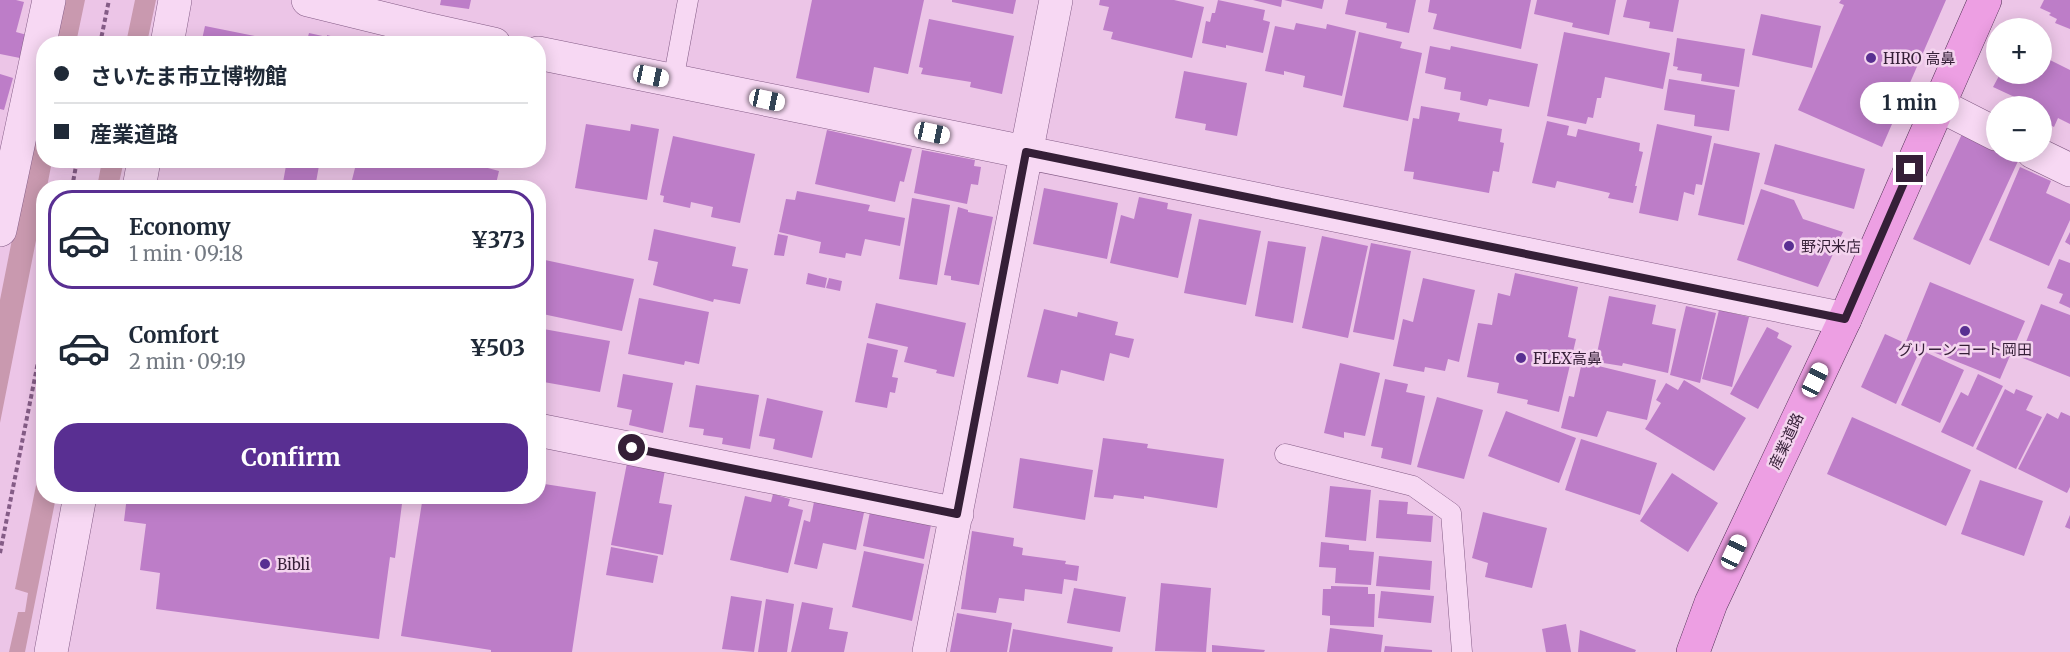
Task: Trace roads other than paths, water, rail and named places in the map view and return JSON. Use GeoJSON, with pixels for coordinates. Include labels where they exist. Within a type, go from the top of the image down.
{"type":"FeatureCollection","features":[{"type":"Feature","properties":{"kind":"main road","name":"産業道路"},"geometry":{"type":"LineString","coordinates":[[1693,652],[1711,603],[1845,319],[1984,0]]}},
{"type":"Feature","properties":{"kind":"street"},"geometry":{"type":"LineString","coordinates":[[41,36],[49,0]]}},
{"type":"Feature","properties":{"kind":"street"},"geometry":{"type":"LineString","coordinates":[[168,36],[175,0]]}},
{"type":"Feature","properties":{"kind":"street"},"geometry":{"type":"LineString","coordinates":[[308,0],[458,36]]}},
{"type":"Feature","properties":{"kind":"street"},"geometry":{"type":"LineString","coordinates":[[928,652],[957,514],[1056,0]]}},
{"type":"Feature","properties":{"kind":"street"},"geometry":{"type":"LineString","coordinates":[[546,55],[1845,319]]}},
{"type":"Feature","properties":{"kind":"street"},"geometry":{"type":"LineString","coordinates":[[0,230],[36,61]]}},
{"type":"Feature","properties":{"kind":"street"},"geometry":{"type":"LineString","coordinates":[[1937,104],[1986,129]]}},
{"type":"Feature","properties":{"kind":"street"},"geometry":{"type":"LineString","coordinates":[[2052,161],[2070,170]]}},
{"type":"Feature","properties":{"kind":"street"},"geometry":{"type":"LineString","coordinates":[[546,432],[957,514]]}},
{"type":"Feature","properties":{"kind":"street"},"geometry":{"type":"LineString","coordinates":[[51,652],[79,504]]}},
{"type":"Feature","properties":{"kind":"lane"},"geometry":{"type":"LineString","coordinates":[[674,81],[688,0]]}},
{"type":"Feature","properties":{"kind":"lane"},"geometry":{"type":"LineString","coordinates":[[1285,454],[1413,486],[1451,513],[1462,652]]}},
{"type":"Feature","properties":{"kind":"place","name":"HIRO 高鼻"},"geometry":{"type":"Point","coordinates":[1871,58]}},
{"type":"Feature","properties":{"kind":"place","name":"野沢米店"},"geometry":{"type":"Point","coordinates":[1789,246]}},
{"type":"Feature","properties":{"kind":"place","name":"グリーンコート岡田"},"geometry":{"type":"Point","coordinates":[1965,331]}},
{"type":"Feature","properties":{"kind":"place","name":"FLEX高鼻"},"geometry":{"type":"Point","coordinates":[1521,358]}},
{"type":"Feature","properties":{"kind":"place","name":"Bibli"},"geometry":{"type":"Point","coordinates":[265,564]}}]}
